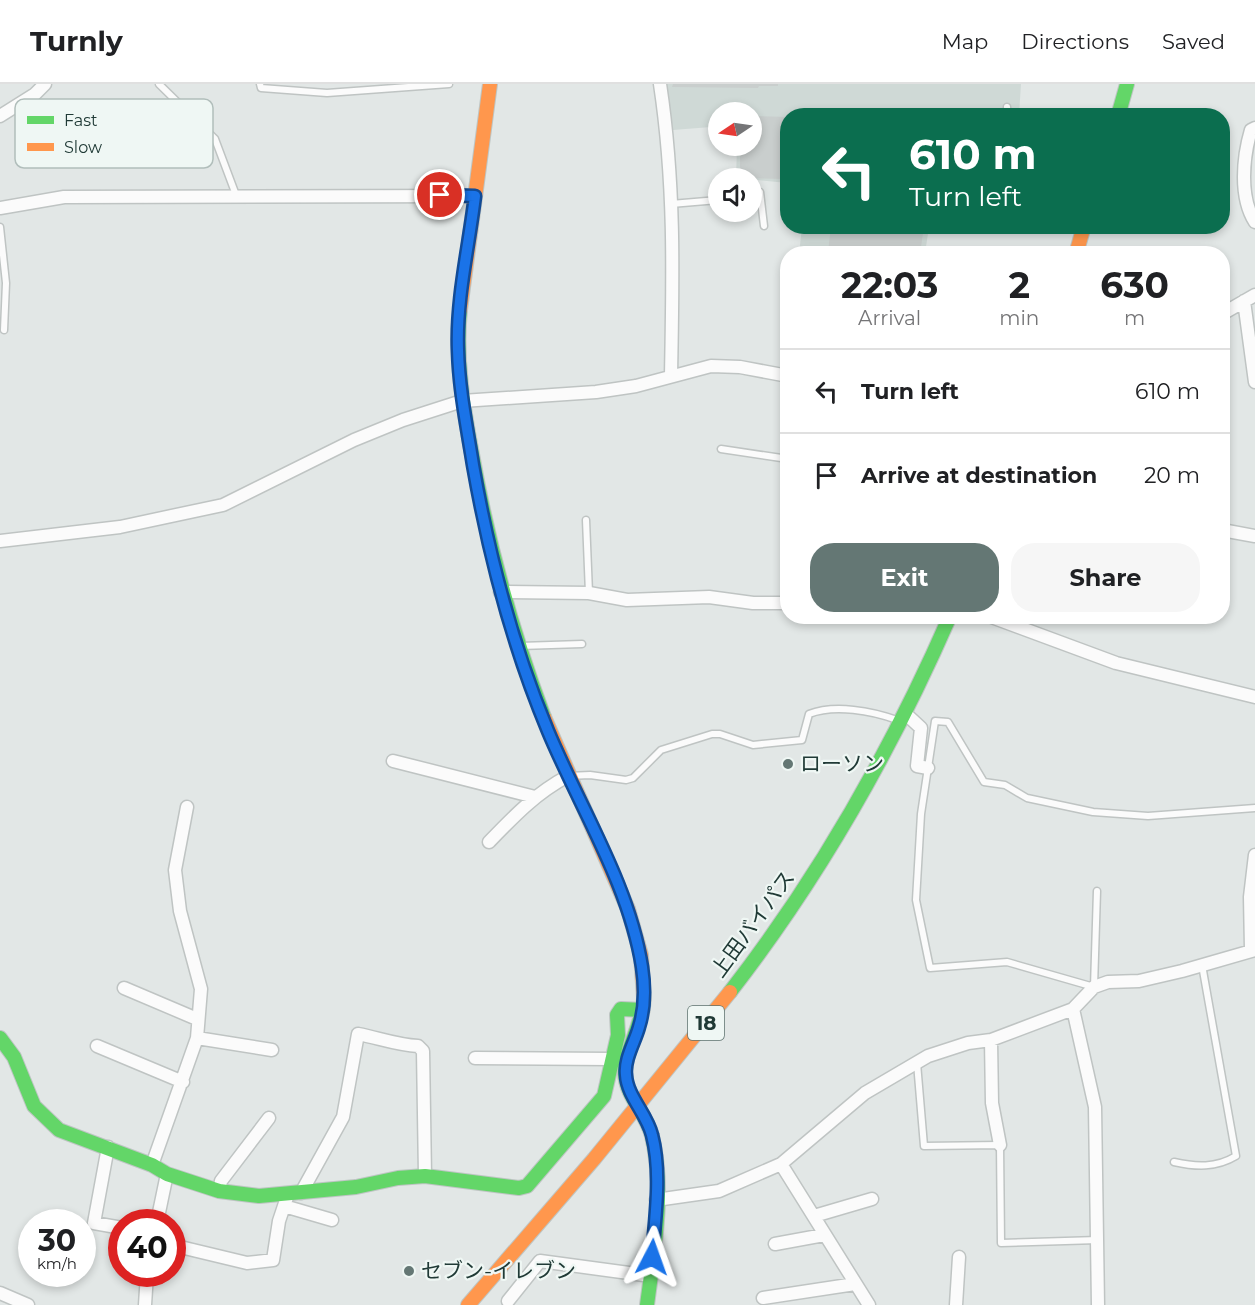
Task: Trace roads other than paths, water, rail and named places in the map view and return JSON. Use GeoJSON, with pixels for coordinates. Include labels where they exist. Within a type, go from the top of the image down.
{"type":"FeatureCollection","features":[{"type":"Feature","properties":{"kind":"main road"},"geometry":{"type":"LineString","coordinates":[[490,84],[458,348],[462,401],[482,513],[500,592],[517,646],[568,776],[596,835],[633,927],[643,969],[643,1010],[625,1071],[627,1083],[652,1134],[656,1200],[647,1305]]}},
{"type":"Feature","properties":{"kind":"main road"},"geometry":{"type":"LineString","coordinates":[[1120,108],[1127,84]]}},
{"type":"Feature","properties":{"kind":"main road","name":"上田バイパス"},"geometry":{"type":"LineString","coordinates":[[468,1305],[520,1248],[752,965],[849,820],[905,719],[947,624]]}},
{"type":"Feature","properties":{"kind":"main road"},"geometry":{"type":"LineString","coordinates":[[0,1038],[14,1057],[33,1106],[59,1131],[153,1165],[166,1174],[219,1191],[291,1198],[425,1176],[483,1185],[519,1188],[527,1185],[604,1096],[610,1059],[618,1035],[617,1015],[621,1009],[643,1010]]}},
{"type":"Feature","properties":{"kind":"street"},"geometry":{"type":"LineString","coordinates":[[27,99],[45,84]]}},
{"type":"Feature","properties":{"kind":"street"},"geometry":{"type":"LineString","coordinates":[[660,84],[670,149],[673,264],[671,375]]}},
{"type":"Feature","properties":{"kind":"street"},"geometry":{"type":"LineString","coordinates":[[0,116],[15,107]]}},
{"type":"Feature","properties":{"kind":"street"},"geometry":{"type":"LineString","coordinates":[[1255,128],[1251,129],[1246,147],[1245,167],[1247,207],[1255,222]]}},
{"type":"Feature","properties":{"kind":"street"},"geometry":{"type":"LineString","coordinates":[[0,208],[64,197],[475,196]]}},
{"type":"Feature","properties":{"kind":"street"},"geometry":{"type":"LineString","coordinates":[[1230,309],[1250,298],[1255,382]]}},
{"type":"Feature","properties":{"kind":"street"},"geometry":{"type":"LineString","coordinates":[[0,542],[120,527],[223,505],[354,440],[403,420],[462,401],[596,392],[636,386],[711,366],[740,367],[780,374]]}},
{"type":"Feature","properties":{"kind":"street"},"geometry":{"type":"LineString","coordinates":[[1230,531],[1255,536]]}},
{"type":"Feature","properties":{"kind":"street"},"geometry":{"type":"LineString","coordinates":[[500,592],[588,592],[627,600],[709,597],[753,603],[780,603]]}},
{"type":"Feature","properties":{"kind":"street"},"geometry":{"type":"LineString","coordinates":[[1011,624],[1116,663],[1255,697]]}},
{"type":"Feature","properties":{"kind":"street"},"geometry":{"type":"LineString","coordinates":[[905,719],[921,728],[917,766],[928,768]]}},
{"type":"Feature","properties":{"kind":"street"},"geometry":{"type":"LineString","coordinates":[[393,761],[534,797]]}},
{"type":"Feature","properties":{"kind":"street"},"geometry":{"type":"LineString","coordinates":[[489,842],[534,797],[568,776]]}},
{"type":"Feature","properties":{"kind":"street"},"geometry":{"type":"LineString","coordinates":[[153,1165],[197,1038],[201,989],[180,911],[175,870],[187,807]]}},
{"type":"Feature","properties":{"kind":"street"},"geometry":{"type":"LineString","coordinates":[[656,1200],[719,1191],[781,1164],[865,1093],[902,1069],[917,1064],[928,1056],[968,1043],[991,1040],[1073,1009],[1094,987],[1108,982],[1139,981],[1253,949],[1250,897],[1255,855]]}},
{"type":"Feature","properties":{"kind":"street"},"geometry":{"type":"LineString","coordinates":[[124,988],[197,1019]]}},
{"type":"Feature","properties":{"kind":"street"},"geometry":{"type":"LineString","coordinates":[[1073,1009],[1095,1107],[1098,1305]]}},
{"type":"Feature","properties":{"kind":"street"},"geometry":{"type":"LineString","coordinates":[[186,1248],[247,1263],[273,1260],[291,1198],[342,1117],[358,1034],[387,1039],[400,1045],[417,1046],[423,1051],[425,1176]]}},
{"type":"Feature","properties":{"kind":"street"},"geometry":{"type":"LineString","coordinates":[[197,1038],[272,1050]]}},
{"type":"Feature","properties":{"kind":"street"},"geometry":{"type":"LineString","coordinates":[[991,1040],[992,1103],[1000,1145]]}},
{"type":"Feature","properties":{"kind":"street"},"geometry":{"type":"LineString","coordinates":[[98,1046],[183,1082]]}},
{"type":"Feature","properties":{"kind":"street"},"geometry":{"type":"LineString","coordinates":[[475,1058],[610,1059]]}},
{"type":"Feature","properties":{"kind":"street"},"geometry":{"type":"LineString","coordinates":[[219,1191],[221,1182],[269,1118]]}},
{"type":"Feature","properties":{"kind":"street"},"geometry":{"type":"LineString","coordinates":[[108,1147],[94,1223],[108,1226]]}},
{"type":"Feature","properties":{"kind":"street"},"geometry":{"type":"LineString","coordinates":[[781,1164],[870,1305]]}},
{"type":"Feature","properties":{"kind":"street"},"geometry":{"type":"LineString","coordinates":[[159,1209],[166,1174]]}},
{"type":"Feature","properties":{"kind":"street"},"geometry":{"type":"LineString","coordinates":[[291,1198],[332,1220]]}},
{"type":"Feature","properties":{"kind":"street"},"geometry":{"type":"LineString","coordinates":[[814,1216],[872,1199]]}},
{"type":"Feature","properties":{"kind":"street"},"geometry":{"type":"LineString","coordinates":[[775,1244],[824,1235]]}},
{"type":"Feature","properties":{"kind":"street"},"geometry":{"type":"LineString","coordinates":[[520,1248],[540,1261],[651,1276]]}},
{"type":"Feature","properties":{"kind":"street"},"geometry":{"type":"LineString","coordinates":[[956,1305],[959,1257]]}},
{"type":"Feature","properties":{"kind":"street"},"geometry":{"type":"LineString","coordinates":[[508,1301],[540,1261]]}},
{"type":"Feature","properties":{"kind":"street"},"geometry":{"type":"LineString","coordinates":[[763,1298],[855,1284]]}},
{"type":"Feature","properties":{"kind":"street"},"geometry":{"type":"LineString","coordinates":[[145,1305],[146,1287]]}},
{"type":"Feature","properties":{"kind":"street"},"geometry":{"type":"LineString","coordinates":[[0,1293],[28,1305]]}},
{"type":"Feature","properties":{"kind":"lane"},"geometry":{"type":"LineString","coordinates":[[159,84],[172,99]]}},
{"type":"Feature","properties":{"kind":"lane"},"geometry":{"type":"LineString","coordinates":[[260,84],[261,88],[327,93],[449,84]]}},
{"type":"Feature","properties":{"kind":"lane"},"geometry":{"type":"LineString","coordinates":[[213,138],[236,195]]}},
{"type":"Feature","properties":{"kind":"lane"},"geometry":{"type":"LineString","coordinates":[[671,204],[708,201]]}},
{"type":"Feature","properties":{"kind":"lane"},"geometry":{"type":"LineString","coordinates":[[762,209],[764,226]]}},
{"type":"Feature","properties":{"kind":"lane"},"geometry":{"type":"LineString","coordinates":[[0,227],[6,284],[4,330]]}},
{"type":"Feature","properties":{"kind":"lane"},"geometry":{"type":"LineString","coordinates":[[721,449],[780,458]]}},
{"type":"Feature","properties":{"kind":"lane"},"geometry":{"type":"LineString","coordinates":[[586,520],[588,592]]}},
{"type":"Feature","properties":{"kind":"lane"},"geometry":{"type":"LineString","coordinates":[[517,646],[582,644]]}},
{"type":"Feature","properties":{"kind":"lane"},"geometry":{"type":"LineString","coordinates":[[568,776],[590,775],[616,780],[633,778],[661,750],[712,734],[720,734],[753,745],[802,740],[809,714],[819,711],[874,713],[905,719]]}},
{"type":"Feature","properties":{"kind":"lane"},"geometry":{"type":"LineString","coordinates":[[1097,891],[1094,987],[1007,962],[930,968],[916,900],[921,814],[934,721],[948,722],[984,782],[1005,785],[1027,798],[1093,812],[1148,816],[1255,808]]}},
{"type":"Feature","properties":{"kind":"lane"},"geometry":{"type":"LineString","coordinates":[[1174,1162],[1205,1167],[1227,1162],[1236,1156],[1202,964]]}},
{"type":"Feature","properties":{"kind":"lane"},"geometry":{"type":"LineString","coordinates":[[917,1064],[924,1146],[1000,1145],[1001,1243],[1098,1240]]}},
{"type":"Feature","properties":{"kind":"place","name":"ローソン"},"geometry":{"type":"Point","coordinates":[788,764]}},
{"type":"Feature","properties":{"kind":"place","name":"セブン-イレブン"},"geometry":{"type":"Point","coordinates":[409,1271]}}]}
